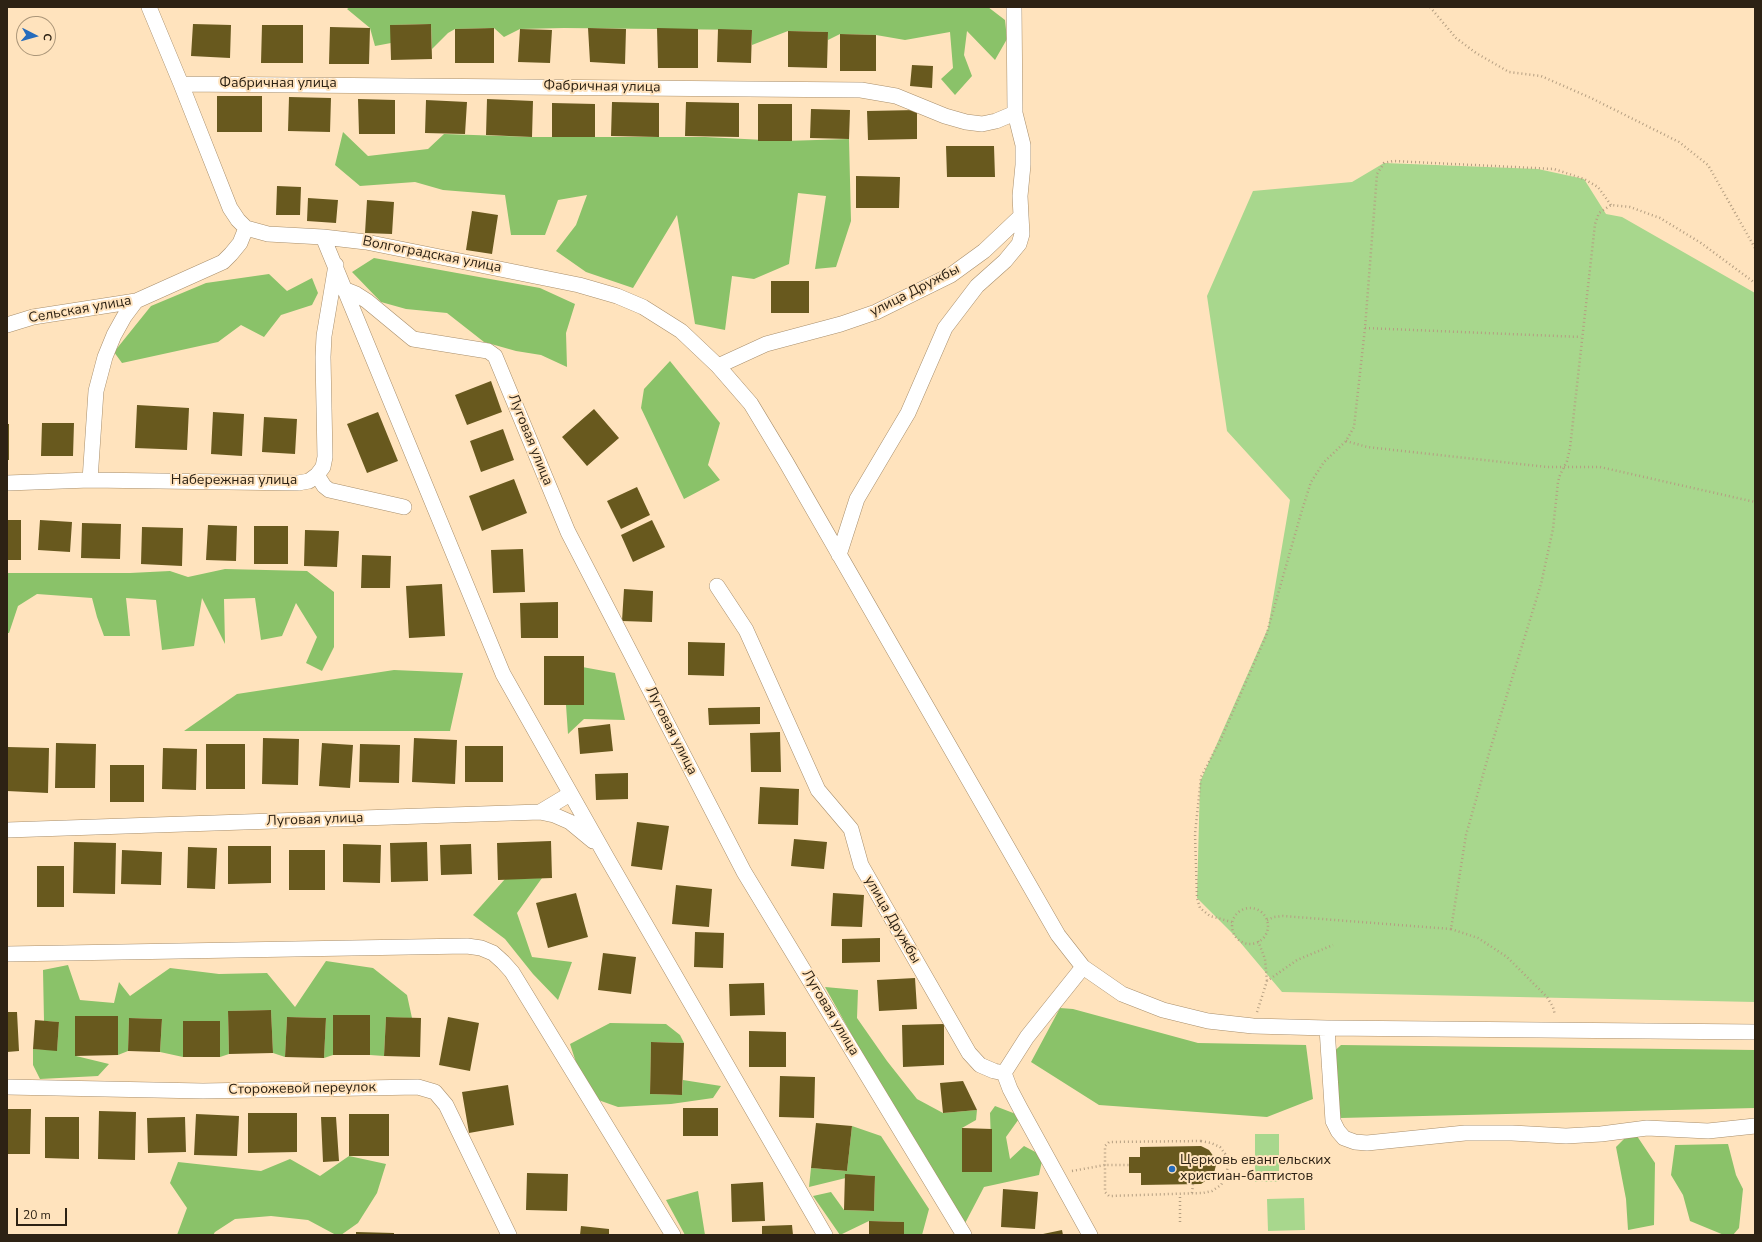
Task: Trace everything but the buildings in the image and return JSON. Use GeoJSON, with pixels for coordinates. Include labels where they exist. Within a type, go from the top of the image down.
{"type":"FeatureCollection","features":[{"type":"Feature","properties":{"kind":"street"},"geometry":{"type":"LineString","coordinates":[[149,7],[230,208],[238,220],[246,228]]}},
{"type":"Feature","properties":{"kind":"street"},"geometry":{"type":"LineString","coordinates":[[839,555],[857,499],[908,413],[945,328],[977,286],[1005,261],[1018,244],[1022,234],[1020,196],[1023,145],[1015,113],[1014,7]]}},
{"type":"Feature","properties":{"kind":"street","name":"Фабричная улица"},"geometry":{"type":"LineString","coordinates":[[181,84],[861,90],[896,96],[945,116],[966,122],[982,124],[996,121],[1015,113]]}},
{"type":"Feature","properties":{"kind":"street","name":"улица Дружбы"},"geometry":{"type":"LineString","coordinates":[[718,366],[766,344],[834,326],[876,312],[944,279],[984,251],[1022,216]]}},
{"type":"Feature","properties":{"kind":"street","name":"Волгоградская улица"},"geometry":{"type":"LineString","coordinates":[[246,228],[268,234],[323,237],[398,247],[580,285],[616,296],[643,307],[681,330],[718,366],[751,404],[786,462],[1058,936],[1083,967],[1122,994],[1163,1010],[1208,1021],[1253,1026],[1755,1032]]}},
{"type":"Feature","properties":{"kind":"street","name":"Сельская улица"},"geometry":{"type":"LineString","coordinates":[[7,325],[33,317],[136,301],[223,262],[240,243],[246,228]]}},
{"type":"Feature","properties":{"kind":"street","name":"Луговая улица"},"geometry":{"type":"LineString","coordinates":[[323,237],[336,265],[503,674],[570,794],[825,1235]]}},
{"type":"Feature","properties":{"kind":"street","name":"Набережная улица"},"geometry":{"type":"LineString","coordinates":[[7,483],[90,480],[298,483],[309,481],[317,475],[323,467],[325,457],[324,336],[336,265]]}},
{"type":"Feature","properties":{"kind":"street","name":"Луговая улица"},"geometry":{"type":"LineString","coordinates":[[346,290],[367,301],[413,339],[488,351],[495,356],[568,532],[744,872],[964,1235]]}},
{"type":"Feature","properties":{"kind":"street"},"geometry":{"type":"LineString","coordinates":[[90,480],[96,391],[105,357],[114,335],[136,301]]}},
{"type":"Feature","properties":{"kind":"street"},"geometry":{"type":"LineString","coordinates":[[317,475],[324,486],[329,490],[404,507]]}},
{"type":"Feature","properties":{"kind":"street","name":"улица Дружбы"},"geometry":{"type":"LineString","coordinates":[[717,586],[746,630],[818,790],[851,829],[861,865],[969,1053],[980,1065],[994,1071],[1004,1073]]}},
{"type":"Feature","properties":{"kind":"street"},"geometry":{"type":"LineString","coordinates":[[540,812],[570,794]]}},
{"type":"Feature","properties":{"kind":"street","name":"Луговая улица"},"geometry":{"type":"LineString","coordinates":[[7,830],[540,812],[554,815],[570,822],[588,836],[607,858]]}},
{"type":"Feature","properties":{"kind":"street"},"geometry":{"type":"LineString","coordinates":[[7,954],[467,946],[481,948],[493,953],[512,972],[672,1235]]}},
{"type":"Feature","properties":{"kind":"street"},"geometry":{"type":"LineString","coordinates":[[1083,967],[1027,1037],[1004,1073],[1017,1102],[1090,1235]]}},
{"type":"Feature","properties":{"kind":"street"},"geometry":{"type":"LineString","coordinates":[[1327,1028],[1333,1121],[1338,1131],[1344,1138],[1355,1142],[1367,1143],[1465,1133],[1512,1133],[1566,1136],[1601,1134],[1647,1128],[1708,1131],[1755,1126]]}},
{"type":"Feature","properties":{"kind":"street","name":"Сторожевой переулок"},"geometry":{"type":"LineString","coordinates":[[7,1087],[202,1091],[418,1087],[435,1092],[446,1106],[509,1235]]}},
{"type":"Feature","properties":{"kind":"path"},"geometry":{"type":"LineString","coordinates":[[1430,7],[1456,38],[1476,53],[1509,72],[1541,76],[1591,98],[1679,142],[1708,165],[1755,248]]}},
{"type":"Feature","properties":{"kind":"path"},"geometry":{"type":"LineString","coordinates":[[1232,922],[1210,916],[1200,908],[1197,898],[1195,834],[1201,777],[1220,740],[1266,636],[1311,482],[1324,462],[1346,441],[1354,427],[1365,328],[1377,174],[1384,163],[1393,161],[1554,169],[1584,179],[1598,187],[1611,205]]}},
{"type":"Feature","properties":{"kind":"path"},"geometry":{"type":"LineString","coordinates":[[1451,929],[1466,835],[1490,750],[1541,584],[1553,529],[1558,482],[1567,461],[1570,448],[1581,337],[1595,224],[1599,213],[1611,205],[1630,207],[1660,218],[1702,243],[1755,283]]}},
{"type":"Feature","properties":{"kind":"path"},"geometry":{"type":"LineString","coordinates":[[1365,328],[1581,337]]}},
{"type":"Feature","properties":{"kind":"path"},"geometry":{"type":"LineString","coordinates":[[1346,441],[1367,447],[1563,468],[1600,467],[1755,502]]}},
{"type":"Feature","properties":{"kind":"path"},"geometry":{"type":"LineString","coordinates":[[1252,908],[1264,915],[1267,920],[1266,933],[1258,941],[1245,943],[1240,941],[1234,935],[1232,922],[1240,911],[1252,908]]}},
{"type":"Feature","properties":{"kind":"path"},"geometry":{"type":"LineString","coordinates":[[1267,920],[1283,916],[1451,929],[1478,938],[1507,957],[1547,997],[1553,1007],[1558,1029]]}},
{"type":"Feature","properties":{"kind":"path"},"geometry":{"type":"LineString","coordinates":[[1253,1026],[1258,1004],[1267,981],[1265,959],[1258,941]]}},
{"type":"Feature","properties":{"kind":"path"},"geometry":{"type":"LineString","coordinates":[[1267,981],[1297,960],[1333,945]]}},
{"type":"Feature","properties":{"kind":"path"},"geometry":{"type":"LineString","coordinates":[[1201,1141],[1220,1147],[1226,1156],[1228,1165],[1226,1176],[1221,1185],[1212,1191],[1192,1194],[1109,1196],[1105,1192],[1104,1146],[1109,1142],[1201,1141]]}},
{"type":"Feature","properties":{"kind":"path"},"geometry":{"type":"LineString","coordinates":[[1059,1178],[1075,1169],[1105,1165],[1129,1165]]}},
{"type":"Feature","properties":{"kind":"path"},"geometry":{"type":"LineString","coordinates":[[1192,1184],[1192,1194]]}},
{"type":"Feature","properties":{"kind":"path"},"geometry":{"type":"LineString","coordinates":[[1180,1194],[1180,1222]]}},
{"type":"Feature","properties":{"kind":"green space"},"geometry":{"type":"Polygon","coordinates":[[[350,7],[988,7],[1005,20],[1007,39],[995,60],[967,31],[964,55],[972,76],[955,95],[941,79],[953,68],[950,32],[905,40],[876,35],[840,34],[828,40],[828,32],[788,31],[752,45],[752,30],[520,29],[504,37],[494,28],[455,29],[448,33],[432,49],[431,24],[391,25],[391,43],[375,46],[370,28],[347,9],[350,7]]]}},
{"type":"Feature","properties":{"kind":"green space"},"geometry":{"type":"Polygon","coordinates":[[[343,132],[368,156],[428,149],[444,134],[532,137],[705,137],[784,141],[849,139],[851,221],[836,267],[815,269],[826,196],[798,193],[789,264],[754,279],[732,276],[725,330],[695,324],[677,215],[633,288],[586,272],[556,251],[576,225],[587,195],[558,200],[545,235],[511,235],[505,195],[443,190],[415,182],[360,186],[335,165],[343,132]]]}},
{"type":"Feature","properties":{"kind":"green space"},"geometry":{"type":"Polygon","coordinates":[[[1384,163],[1538,169],[1584,179],[1606,214],[1622,217],[1755,293],[1755,1002],[1282,992],[1234,935],[1197,898],[1200,782],[1268,628],[1290,500],[1227,431],[1207,296],[1253,191],[1352,182],[1384,163]]]}},
{"type":"Feature","properties":{"kind":"green space"},"geometry":{"type":"Polygon","coordinates":[[[374,258],[540,288],[575,304],[566,333],[567,367],[541,355],[516,351],[484,342],[447,313],[406,309],[381,302],[352,272],[374,258]]]}},
{"type":"Feature","properties":{"kind":"green space"},"geometry":{"type":"Polygon","coordinates":[[[269,274],[287,291],[312,278],[318,293],[312,305],[281,315],[264,337],[241,325],[218,342],[122,363],[114,352],[151,306],[206,283],[269,274]]]}},
{"type":"Feature","properties":{"kind":"green space"},"geometry":{"type":"Polygon","coordinates":[[[670,361],[720,423],[708,465],[720,480],[684,499],[641,408],[644,389],[670,361]]]}},
{"type":"Feature","properties":{"kind":"green space"},"geometry":{"type":"Polygon","coordinates":[[[225,569],[307,571],[334,592],[334,647],[322,671],[306,663],[317,637],[296,603],[282,636],[261,640],[255,598],[224,599],[225,644],[202,598],[194,646],[162,650],[156,600],[126,598],[130,636],[104,636],[92,598],[37,594],[18,606],[9,633],[7,633],[7,573],[130,573],[170,571],[188,577],[225,569]]]}},
{"type":"Feature","properties":{"kind":"green space"},"geometry":{"type":"Polygon","coordinates":[[[577,666],[615,673],[625,720],[584,719],[568,734],[566,705],[584,705],[577,666]]]}},
{"type":"Feature","properties":{"kind":"green space"},"geometry":{"type":"Polygon","coordinates":[[[394,670],[463,673],[450,731],[184,731],[237,694],[394,670]]]}},
{"type":"Feature","properties":{"kind":"green space"},"geometry":{"type":"Polygon","coordinates":[[[542,878],[517,913],[532,957],[572,962],[558,1000],[533,974],[505,939],[473,915],[505,879],[542,878]]]}},
{"type":"Feature","properties":{"kind":"green space"},"geometry":{"type":"Polygon","coordinates":[[[326,961],[373,968],[407,995],[412,1018],[386,1017],[384,1056],[370,1055],[370,1015],[333,1055],[324,1058],[326,1018],[287,1017],[285,1057],[273,1053],[271,1010],[228,1011],[229,1054],[220,1057],[220,1021],[184,1021],[183,1057],[160,1052],[162,1019],[129,1018],[128,1051],[118,1055],[118,1016],[76,1056],[109,1064],[98,1076],[40,1079],[33,1065],[33,1049],[57,1050],[59,1022],[44,1021],[43,970],[68,965],[80,1000],[114,1003],[119,982],[130,996],[170,968],[219,974],[267,973],[295,1007],[326,961]]]}},
{"type":"Feature","properties":{"kind":"green space"},"geometry":{"type":"Polygon","coordinates":[[[825,987],[858,990],[857,1018],[887,1061],[917,1099],[943,1113],[977,1110],[976,1120],[962,1128],[962,1172],[992,1172],[990,1113],[995,1106],[1021,1116],[1006,1137],[1010,1159],[1024,1146],[1043,1156],[1039,1175],[984,1187],[961,1231],[825,987]]]}},
{"type":"Feature","properties":{"kind":"green space"},"geometry":{"type":"Polygon","coordinates":[[[1060,1008],[1073,1009],[1198,1043],[1306,1045],[1313,1099],[1267,1117],[1099,1105],[1031,1062],[1060,1008]]]}},
{"type":"Feature","properties":{"kind":"green space"},"geometry":{"type":"Polygon","coordinates":[[[610,1023],[666,1024],[680,1035],[684,1043],[651,1042],[650,1094],[682,1095],[683,1080],[721,1086],[713,1098],[671,1104],[618,1107],[587,1096],[570,1044],[610,1023]]]}},
{"type":"Feature","properties":{"kind":"green space"},"geometry":{"type":"Polygon","coordinates":[[[1341,1045],[1755,1050],[1755,1108],[1340,1118],[1329,1056],[1341,1045]]]}},
{"type":"Feature","properties":{"kind":"green space"},"geometry":{"type":"Polygon","coordinates":[[[852,1126],[881,1136],[929,1209],[922,1235],[904,1235],[904,1222],[869,1221],[840,1235],[813,1196],[831,1192],[844,1210],[874,1211],[875,1176],[858,1175],[809,1187],[811,1168],[847,1171],[852,1126]]]}},
{"type":"Feature","properties":{"kind":"green space"},"geometry":{"type":"Polygon","coordinates":[[[1633,1130],[1655,1163],[1654,1225],[1628,1230],[1626,1199],[1616,1147],[1633,1130]]]}},
{"type":"Feature","properties":{"kind":"green space"},"geometry":{"type":"Polygon","coordinates":[[[1255,1134],[1279,1134],[1279,1182],[1255,1182],[1255,1134]]]}},
{"type":"Feature","properties":{"kind":"green space"},"geometry":{"type":"Polygon","coordinates":[[[1728,1144],[1736,1175],[1743,1189],[1739,1228],[1733,1235],[1724,1235],[1690,1221],[1683,1195],[1671,1175],[1675,1145],[1728,1144]]]}},
{"type":"Feature","properties":{"kind":"green space"},"geometry":{"type":"Polygon","coordinates":[[[349,1156],[386,1164],[377,1193],[358,1223],[341,1235],[336,1235],[308,1220],[271,1216],[235,1219],[215,1232],[213,1235],[177,1235],[187,1208],[170,1183],[178,1162],[261,1171],[290,1159],[320,1176],[349,1156]]]}},
{"type":"Feature","properties":{"kind":"green space"},"geometry":{"type":"Polygon","coordinates":[[[698,1191],[705,1235],[685,1235],[666,1200],[698,1191]]]}},
{"type":"Feature","properties":{"kind":"green space"},"geometry":{"type":"Polygon","coordinates":[[[1304,1198],[1305,1230],[1268,1231],[1267,1199],[1304,1198]]]}},
{"type":"Feature","properties":{"kind":"place","name":"Церковь евангельских христиан-баптистов"},"geometry":{"type":"Point","coordinates":[1172,1169]}}]}
